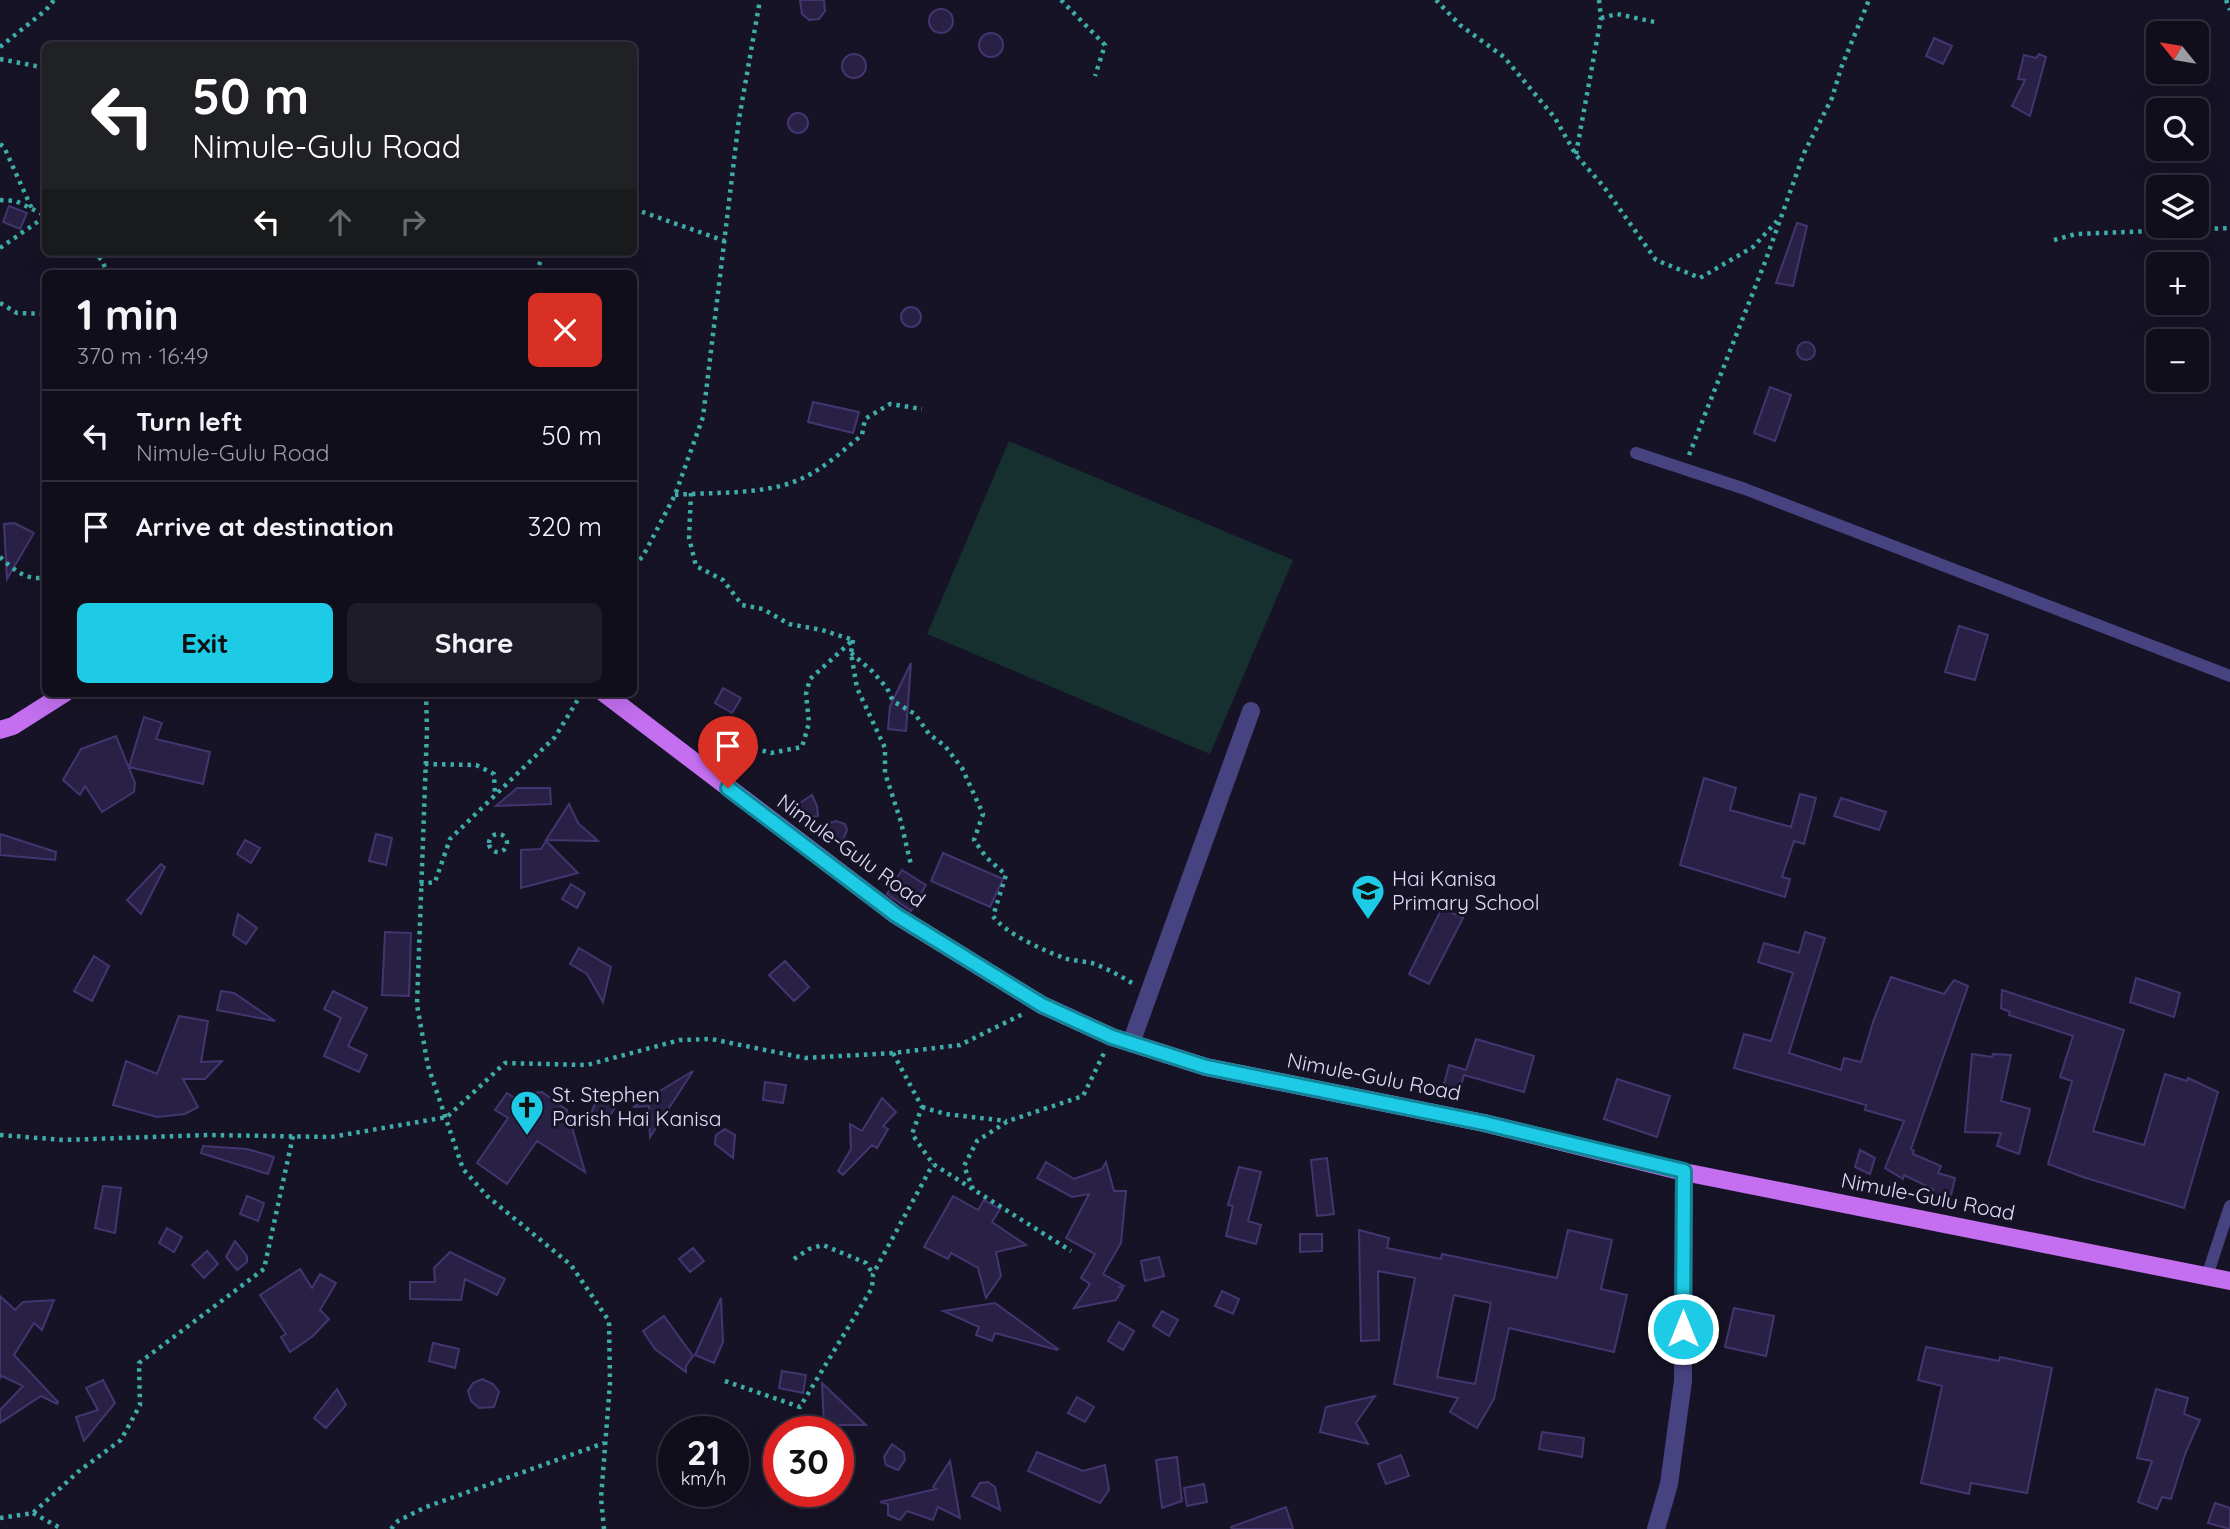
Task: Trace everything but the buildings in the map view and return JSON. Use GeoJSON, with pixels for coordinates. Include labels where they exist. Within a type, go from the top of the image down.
{"type":"FeatureCollection","features":[{"type":"Feature","properties":{"kind":"main road"},"geometry":{"type":"LineString","coordinates":[[0,730],[13,726],[59,697]]}},
{"type":"Feature","properties":{"kind":"main road","name":"Nimule-Gulu Road"},"geometry":{"type":"LineString","coordinates":[[609,697],[896,915],[1042,1005],[1112,1037],[1206,1067],[1484,1123],[1684,1171],[2230,1281]]}},
{"type":"Feature","properties":{"kind":"street"},"geometry":{"type":"LineString","coordinates":[[1131,1043],[1251,711]]}},
{"type":"Feature","properties":{"kind":"street"},"geometry":{"type":"LineString","coordinates":[[1656,1529],[1669,1484],[1683,1381],[1684,1171]]}},
{"type":"Feature","properties":{"kind":"lane"},"geometry":{"type":"LineString","coordinates":[[1636,453],[1745,489],[2230,676]]}},
{"type":"Feature","properties":{"kind":"lane"},"geometry":{"type":"LineString","coordinates":[[2207,1276],[2230,1206]]}},
{"type":"Feature","properties":{"kind":"path"},"geometry":{"type":"LineString","coordinates":[[0,47],[46,10],[54,0]]}},
{"type":"Feature","properties":{"kind":"path"},"geometry":{"type":"LineString","coordinates":[[637,563],[675,495],[703,417],[739,119],[760,0]]}},
{"type":"Feature","properties":{"kind":"path"},"geometry":{"type":"LineString","coordinates":[[1061,0],[1105,45],[1095,76]]}},
{"type":"Feature","properties":{"kind":"path"},"geometry":{"type":"LineString","coordinates":[[1436,0],[1460,25],[1504,57],[1555,118],[1576,155],[1604,187],[1657,260],[1700,278],[1753,247],[1780,217]]}},
{"type":"Feature","properties":{"kind":"path"},"geometry":{"type":"LineString","coordinates":[[1576,155],[1601,18],[1599,0]]}},
{"type":"Feature","properties":{"kind":"path"},"geometry":{"type":"LineString","coordinates":[[1684,468],[1765,262],[1804,153],[1832,98],[1841,68],[1869,0]]}},
{"type":"Feature","properties":{"kind":"path"},"geometry":{"type":"LineString","coordinates":[[2226,0],[2230,10]]}},
{"type":"Feature","properties":{"kind":"path"},"geometry":{"type":"LineString","coordinates":[[1601,18],[1617,14],[1655,22]]}},
{"type":"Feature","properties":{"kind":"path"},"geometry":{"type":"LineString","coordinates":[[0,59],[42,67]]}},
{"type":"Feature","properties":{"kind":"path"},"geometry":{"type":"LineString","coordinates":[[0,144],[25,188],[32,209]]}},
{"type":"Feature","properties":{"kind":"path"},"geometry":{"type":"LineString","coordinates":[[0,200],[16,201],[42,214]]}},
{"type":"Feature","properties":{"kind":"path"},"geometry":{"type":"LineString","coordinates":[[637,210],[725,241]]}},
{"type":"Feature","properties":{"kind":"path"},"geometry":{"type":"LineString","coordinates":[[0,248],[42,217]]}},
{"type":"Feature","properties":{"kind":"path"},"geometry":{"type":"LineString","coordinates":[[2054,240],[2076,234],[2230,228]]}},
{"type":"Feature","properties":{"kind":"path"},"geometry":{"type":"LineString","coordinates":[[0,303],[17,313],[42,314]]}},
{"type":"Feature","properties":{"kind":"path"},"geometry":{"type":"LineString","coordinates":[[675,495],[732,493],[764,488],[812,474],[862,435],[865,419],[881,409],[890,404],[922,409]]}},
{"type":"Feature","properties":{"kind":"path"},"geometry":{"type":"LineString","coordinates":[[691,493],[689,538],[696,566],[723,580],[742,605],[763,609],[789,624],[853,640]]}},
{"type":"Feature","properties":{"kind":"path"},"geometry":{"type":"LineString","coordinates":[[0,558],[19,573],[42,578]]}},
{"type":"Feature","properties":{"kind":"path"},"geometry":{"type":"LineString","coordinates":[[853,640],[850,653],[857,688],[885,748],[884,773],[901,822],[911,865]]}},
{"type":"Feature","properties":{"kind":"path"},"geometry":{"type":"LineString","coordinates":[[707,773],[721,750],[747,746],[771,754],[803,747],[809,723],[806,694],[810,679],[853,640]]}},
{"type":"Feature","properties":{"kind":"path"},"geometry":{"type":"LineString","coordinates":[[850,653],[872,671],[887,688],[893,701],[915,714],[929,734],[945,746],[962,768],[983,814],[974,840],[986,858],[1006,875],[993,916],[998,924],[1044,950],[1111,971],[1137,986]]}},
{"type":"Feature","properties":{"kind":"path"},"geometry":{"type":"LineString","coordinates":[[426,697],[417,1004],[428,1066],[463,1169],[487,1196],[571,1265],[609,1321],[610,1382],[601,1498],[604,1529]]}},
{"type":"Feature","properties":{"kind":"path"},"geometry":{"type":"LineString","coordinates":[[420,884],[435,882],[450,839],[555,737],[580,697]]}},
{"type":"Feature","properties":{"kind":"path"},"geometry":{"type":"LineString","coordinates":[[425,764],[476,765],[494,774],[495,796]]}},
{"type":"Feature","properties":{"kind":"path"},"geometry":{"type":"LineString","coordinates":[[499,834],[505,837],[504,849],[498,851],[491,848],[489,842],[492,836],[499,834]]}},
{"type":"Feature","properties":{"kind":"path"},"geometry":{"type":"LineString","coordinates":[[0,1135],[65,1140],[208,1135],[331,1137],[447,1117],[505,1063],[587,1065],[680,1040],[711,1039],[805,1058],[893,1054],[960,1045],[1042,1005]]}},
{"type":"Feature","properties":{"kind":"path"},"geometry":{"type":"LineString","coordinates":[[974,1190],[964,1166],[977,1141],[1008,1121],[1083,1096],[1112,1037]]}},
{"type":"Feature","properties":{"kind":"path"},"geometry":{"type":"LineString","coordinates":[[893,1054],[922,1107],[945,1114],[1008,1121]]}},
{"type":"Feature","properties":{"kind":"path"},"geometry":{"type":"LineString","coordinates":[[922,1107],[912,1134],[933,1164],[1071,1251]]}},
{"type":"Feature","properties":{"kind":"path"},"geometry":{"type":"LineString","coordinates":[[0,1518],[33,1513],[79,1471],[121,1440],[140,1405],[139,1363],[264,1269],[293,1136]]}},
{"type":"Feature","properties":{"kind":"path"},"geometry":{"type":"LineString","coordinates":[[725,1381],[800,1407],[872,1288],[873,1274],[933,1164]]}},
{"type":"Feature","properties":{"kind":"path"},"geometry":{"type":"LineString","coordinates":[[794,1259],[809,1249],[823,1245],[866,1263],[873,1274]]}},
{"type":"Feature","properties":{"kind":"path"},"geometry":{"type":"LineString","coordinates":[[391,1529],[398,1521],[426,1507],[604,1443]]}},
{"type":"Feature","properties":{"kind":"path"},"geometry":{"type":"LineString","coordinates":[[33,1513],[62,1529]]}},
{"type":"Feature","properties":{"kind":"green space"},"geometry":{"type":"Polygon","coordinates":[[[1009,441],[1293,560],[1210,754],[927,634],[1009,441]]]}},
{"type":"Feature","properties":{"kind":"place","name":"Hai Kanisa Primary School"},"geometry":{"type":"Point","coordinates":[1368,921]}},
{"type":"Feature","properties":{"kind":"place","name":"St. Stephen Parish Hai Kanisa"},"geometry":{"type":"Point","coordinates":[527,1137]}},
{"type":"Feature","properties":{"kind":"route"},"geometry":{"type":"LineString","coordinates":[[728,788],[896,915],[1042,1005],[1112,1037],[1206,1067],[1484,1123],[1684,1171],[1683,1329]]}}]}
